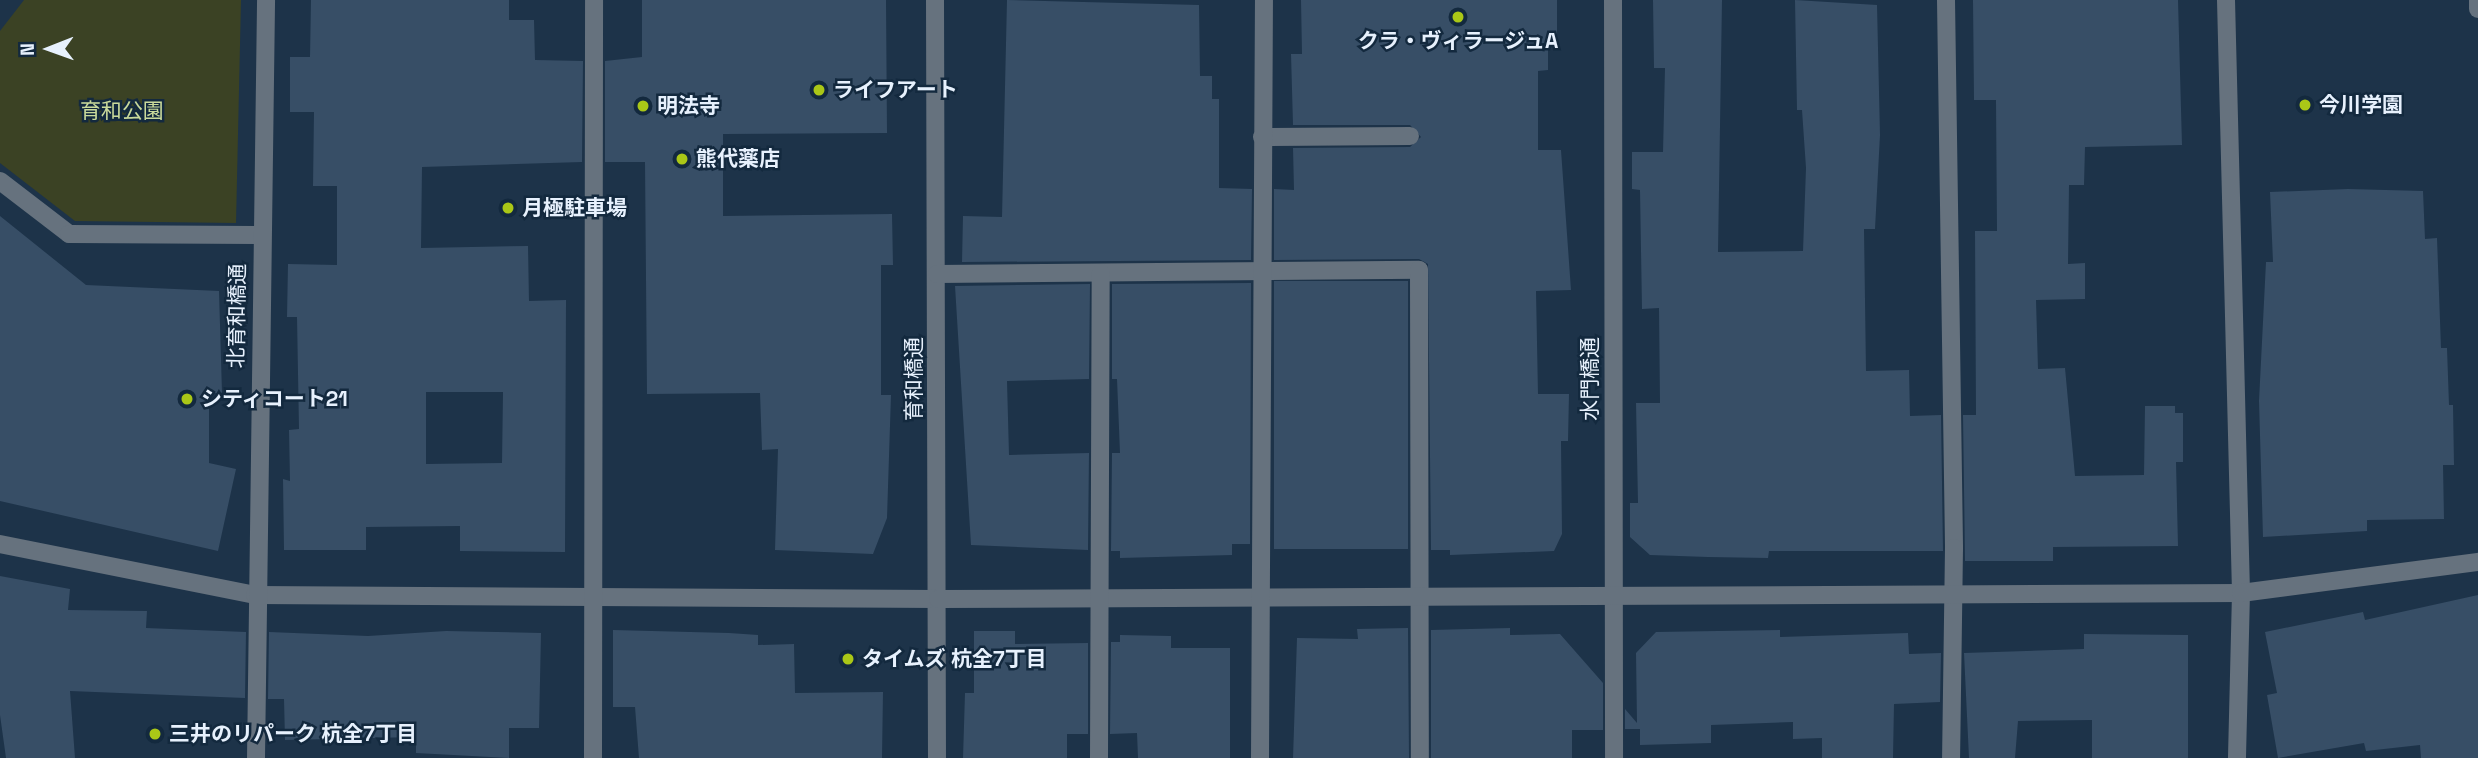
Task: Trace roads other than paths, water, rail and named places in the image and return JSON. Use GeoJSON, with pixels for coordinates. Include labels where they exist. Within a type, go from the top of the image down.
{"type":"FeatureCollection","features":[{"type":"Feature","properties":{"kind":"street","name":"北育和橋通"},"geometry":{"type":"LineString","coordinates":[[256,758],[255,595],[266,0]]}},
{"type":"Feature","properties":{"kind":"street"},"geometry":{"type":"LineString","coordinates":[[593,758],[594,0]]}},
{"type":"Feature","properties":{"kind":"street","name":"育和橋通"},"geometry":{"type":"LineString","coordinates":[[935,0],[937,758]]}},
{"type":"Feature","properties":{"kind":"street"},"geometry":{"type":"LineString","coordinates":[[1260,758],[1264,0]]}},
{"type":"Feature","properties":{"kind":"street","name":"水門橋通"},"geometry":{"type":"LineString","coordinates":[[1613,0],[1614,758]]}},
{"type":"Feature","properties":{"kind":"street"},"geometry":{"type":"LineString","coordinates":[[1945,0],[1954,594],[1951,758]]}},
{"type":"Feature","properties":{"kind":"street"},"geometry":{"type":"LineString","coordinates":[[2226,0],[2241,593],[2237,758]]}},
{"type":"Feature","properties":{"kind":"street"},"geometry":{"type":"LineString","coordinates":[[2478,0],[2478,9]]}},
{"type":"Feature","properties":{"kind":"street"},"geometry":{"type":"LineString","coordinates":[[1262,137],[1410,136]]}},
{"type":"Feature","properties":{"kind":"street"},"geometry":{"type":"LineString","coordinates":[[0,181],[69,234],[262,234]]}},
{"type":"Feature","properties":{"kind":"street"},"geometry":{"type":"LineString","coordinates":[[937,274],[1419,270],[1420,758]]}},
{"type":"Feature","properties":{"kind":"street"},"geometry":{"type":"LineString","coordinates":[[1099,758],[1101,272]]}},
{"type":"Feature","properties":{"kind":"street"},"geometry":{"type":"LineString","coordinates":[[0,544],[255,595],[594,593],[938,599],[1614,593],[2241,593],[2478,562]]}},
{"type":"Feature","properties":{"kind":"place","name":"クラ・ヴィラージュA"},"geometry":{"type":"Point","coordinates":[1458,17]}},
{"type":"Feature","properties":{"kind":"place","name":"ライフアート"},"geometry":{"type":"Point","coordinates":[819,90]}},
{"type":"Feature","properties":{"kind":"place","name":"今川学園"},"geometry":{"type":"Point","coordinates":[2305,105]}},
{"type":"Feature","properties":{"kind":"place","name":"明法寺"},"geometry":{"type":"Point","coordinates":[643,106]}},
{"type":"Feature","properties":{"kind":"place","name":"熊代薬店"},"geometry":{"type":"Point","coordinates":[682,159]}},
{"type":"Feature","properties":{"kind":"place","name":"月極駐車場"},"geometry":{"type":"Point","coordinates":[508,208]}},
{"type":"Feature","properties":{"kind":"place","name":"シティコート21"},"geometry":{"type":"Point","coordinates":[187,399]}},
{"type":"Feature","properties":{"kind":"place","name":"タイムズ 杭全7丁目"},"geometry":{"type":"Point","coordinates":[848,659]}},
{"type":"Feature","properties":{"kind":"place","name":"三井のリパーク 杭全7丁目"},"geometry":{"type":"Point","coordinates":[155,734]}},
{"type":"Feature","properties":{"kind":"park label","name":"育和公園"},"geometry":{"type":"Point","coordinates":[122,111]}}]}
